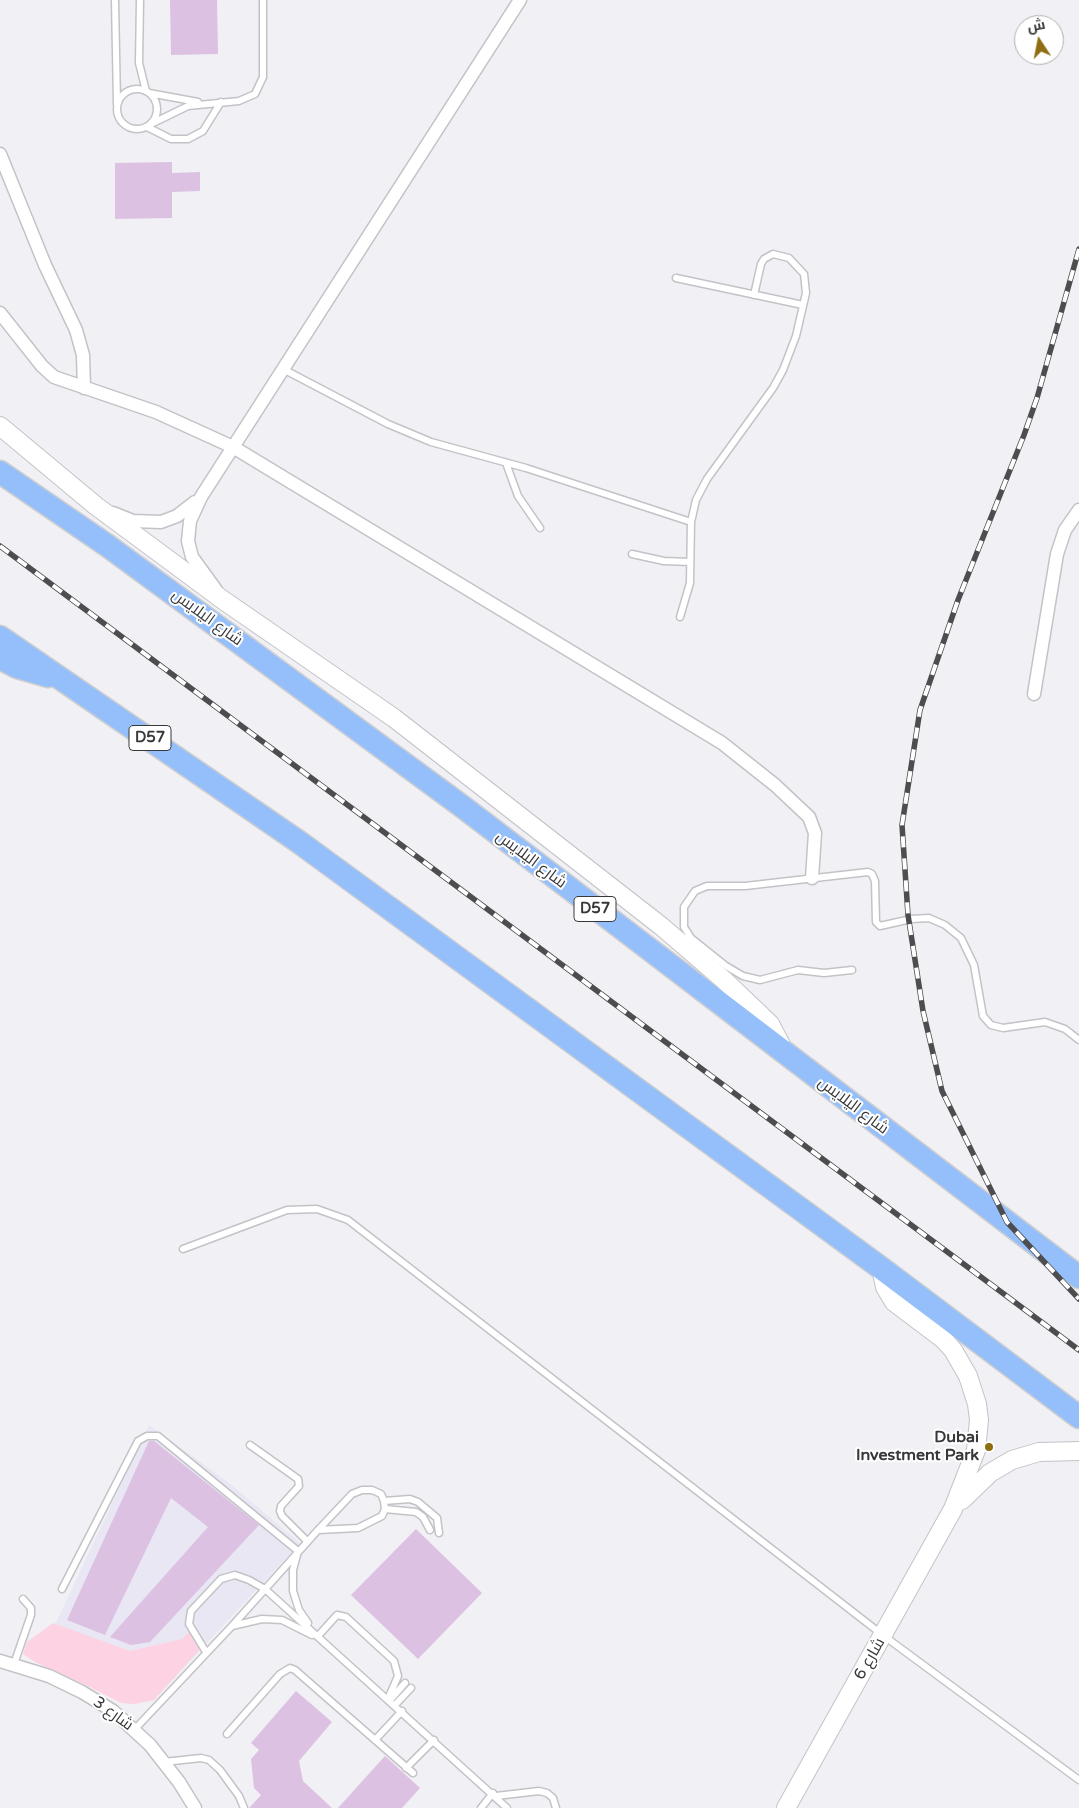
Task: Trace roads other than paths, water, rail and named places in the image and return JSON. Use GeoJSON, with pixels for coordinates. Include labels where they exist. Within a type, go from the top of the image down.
{"type":"FeatureCollection","features":[{"type":"Feature","properties":{"kind":"highway","name":"شارع اليلايس"},"geometry":{"type":"LineString","coordinates":[[0,472],[108,546],[455,802],[1079,1277]]}},
{"type":"Feature","properties":{"kind":"highway","name":"D57"},"geometry":{"type":"LineString","coordinates":[[0,637],[299,842],[881,1268],[1079,1417]]}},
{"type":"Feature","properties":{"kind":"highway"},"geometry":{"type":"LineString","coordinates":[[0,658],[17,666],[71,684]]}},
{"type":"Feature","properties":{"kind":"street"},"geometry":{"type":"LineString","coordinates":[[223,600],[196,564],[189,549],[188,531],[190,522],[201,497],[520,0]]}},
{"type":"Feature","properties":{"kind":"street"},"geometry":{"type":"LineString","coordinates":[[0,154],[45,265],[76,330],[83,355],[84,388]]}},
{"type":"Feature","properties":{"kind":"street"},"geometry":{"type":"LineString","coordinates":[[0,313],[47,372],[61,381],[156,412],[233,447],[702,730],[775,785],[809,817],[815,833],[812,878]]}},
{"type":"Feature","properties":{"kind":"street"},"geometry":{"type":"LineString","coordinates":[[0,426],[96,506],[223,600],[394,718],[653,920],[724,980],[770,1024],[780,1043],[782,1052]]}},
{"type":"Feature","properties":{"kind":"street"},"geometry":{"type":"LineString","coordinates":[[96,506],[132,521],[161,522],[177,516],[201,497]]}},
{"type":"Feature","properties":{"kind":"street"},"geometry":{"type":"LineString","coordinates":[[1034,694],[1057,554],[1065,530],[1079,510]]}},
{"type":"Feature","properties":{"kind":"street"},"geometry":{"type":"LineString","coordinates":[[881,1268],[885,1286],[894,1302],[948,1345],[961,1362],[974,1389],[979,1420],[976,1450],[953,1510]]}},
{"type":"Feature","properties":{"kind":"street"},"geometry":{"type":"LineString","coordinates":[[953,1510],[981,1481],[1012,1460],[1039,1452],[1079,1451]]}},
{"type":"Feature","properties":{"kind":"street","name":"شارع 6"},"geometry":{"type":"LineString","coordinates":[[786,1808],[953,1510]]}},
{"type":"Feature","properties":{"kind":"street","name":"شارع 3"},"geometry":{"type":"LineString","coordinates":[[0,1661],[49,1676],[82,1692],[113,1711],[134,1729],[164,1762],[195,1808]]}},
{"type":"Feature","properties":{"kind":"lane"},"geometry":{"type":"LineString","coordinates":[[116,0],[117,108],[120,120],[129,128],[142,129],[175,111],[202,103],[248,99],[256,94],[261,86],[263,77],[263,0]]}},
{"type":"Feature","properties":{"kind":"lane"},"geometry":{"type":"LineString","coordinates":[[140,0],[139,63],[147,92],[157,104],[157,111],[149,125]]}},
{"type":"Feature","properties":{"kind":"lane"},"geometry":{"type":"LineString","coordinates":[[117,108],[124,94],[138,89],[202,103]]}},
{"type":"Feature","properties":{"kind":"lane"},"geometry":{"type":"LineString","coordinates":[[149,125],[171,139],[188,139],[206,127],[222,102]]}},
{"type":"Feature","properties":{"kind":"lane"},"geometry":{"type":"LineString","coordinates":[[680,617],[688,594],[691,522],[696,500],[707,479],[773,388],[783,370],[791,352],[807,287],[804,274],[796,262],[783,255],[773,254],[764,260],[754,294]]}},
{"type":"Feature","properties":{"kind":"lane"},"geometry":{"type":"LineString","coordinates":[[676,278],[803,305]]}},
{"type":"Feature","properties":{"kind":"lane"},"geometry":{"type":"LineString","coordinates":[[283,369],[409,434],[454,450],[506,463],[691,522]]}},
{"type":"Feature","properties":{"kind":"lane"},"geometry":{"type":"LineString","coordinates":[[506,463],[518,496],[540,528]]}},
{"type":"Feature","properties":{"kind":"lane"},"geometry":{"type":"LineString","coordinates":[[632,554],[664,561],[690,562]]}},
{"type":"Feature","properties":{"kind":"lane"},"geometry":{"type":"LineString","coordinates":[[852,970],[824,973],[798,970],[769,978],[750,979],[718,960],[691,938],[684,927],[684,907],[690,896],[707,886],[745,886],[864,872],[872,874],[875,881],[876,922],[880,926],[911,919],[929,918],[946,925],[961,938],[974,965],[982,1016],[991,1025],[1003,1028],[1045,1022],[1065,1029],[1079,1040]]}},
{"type":"Feature","properties":{"kind":"lane"},"geometry":{"type":"LineString","coordinates":[[183,1249],[287,1210],[317,1209],[348,1220],[884,1636],[1079,1780]]}},
{"type":"Feature","properties":{"kind":"lane"},"geometry":{"type":"LineString","coordinates":[[62,1590],[138,1441],[147,1436],[158,1436],[166,1442],[298,1551]]}},
{"type":"Feature","properties":{"kind":"lane"},"geometry":{"type":"LineString","coordinates":[[250,1445],[298,1479],[299,1486],[280,1511],[282,1516],[307,1541]]}},
{"type":"Feature","properties":{"kind":"lane"},"geometry":{"type":"LineString","coordinates":[[134,1729],[232,1626],[307,1541],[352,1494],[362,1490],[372,1490],[380,1494],[384,1501],[385,1509],[376,1520],[358,1528],[318,1530]]}},
{"type":"Feature","properties":{"kind":"lane"},"geometry":{"type":"LineString","coordinates":[[384,1501],[410,1499],[418,1502],[437,1518],[439,1533]]}},
{"type":"Feature","properties":{"kind":"lane"},"geometry":{"type":"LineString","coordinates":[[385,1509],[416,1512],[423,1517],[430,1530]]}},
{"type":"Feature","properties":{"kind":"lane"},"geometry":{"type":"LineString","coordinates":[[298,1551],[292,1580],[294,1596],[299,1610],[318,1636]]}},
{"type":"Feature","properties":{"kind":"lane"},"geometry":{"type":"LineString","coordinates":[[206,1652],[192,1630],[189,1617],[191,1611],[221,1579],[235,1575],[249,1580],[265,1589],[507,1808]]}},
{"type":"Feature","properties":{"kind":"lane"},"geometry":{"type":"LineString","coordinates":[[14,1664],[31,1615],[31,1608],[23,1598]]}},
{"type":"Feature","properties":{"kind":"lane"},"geometry":{"type":"LineString","coordinates":[[318,1636],[337,1615],[346,1616],[394,1661],[398,1676],[389,1700]]}},
{"type":"Feature","properties":{"kind":"lane"},"geometry":{"type":"LineString","coordinates":[[232,1626],[262,1619],[282,1620],[318,1636]]}},
{"type":"Feature","properties":{"kind":"lane"},"geometry":{"type":"LineString","coordinates":[[228,1734],[280,1674],[290,1668],[300,1673],[413,1774]]}},
{"type":"Feature","properties":{"kind":"lane"},"geometry":{"type":"LineString","coordinates":[[389,1700],[405,1683]]}},
{"type":"Feature","properties":{"kind":"lane"},"geometry":{"type":"LineString","coordinates":[[395,1705],[410,1688]]}},
{"type":"Feature","properties":{"kind":"lane"},"geometry":{"type":"LineString","coordinates":[[375,1740],[402,1711]]}},
{"type":"Feature","properties":{"kind":"lane"},"geometry":{"type":"LineString","coordinates":[[406,1768],[434,1740]]}},
{"type":"Feature","properties":{"kind":"lane"},"geometry":{"type":"LineString","coordinates":[[164,1762],[194,1758],[209,1760],[220,1770],[240,1796],[244,1808]]}},
{"type":"Feature","properties":{"kind":"lane"},"geometry":{"type":"LineString","coordinates":[[481,1808],[494,1795],[539,1791],[547,1793],[553,1798],[556,1808]]}},
{"type":"Feature","properties":{"kind":"railway"},"geometry":{"type":"LineString","coordinates":[[1079,249],[1037,398],[958,600],[920,710],[902,825],[908,915],[923,1011],[942,1091],[1007,1222],[1079,1299]]}},
{"type":"Feature","properties":{"kind":"railway"},"geometry":{"type":"LineString","coordinates":[[0,546],[1079,1350]]}},
{"type":"Feature","properties":{"kind":"place","name":"Dubai Investment Park"},"geometry":{"type":"Point","coordinates":[989,1447]}}]}
